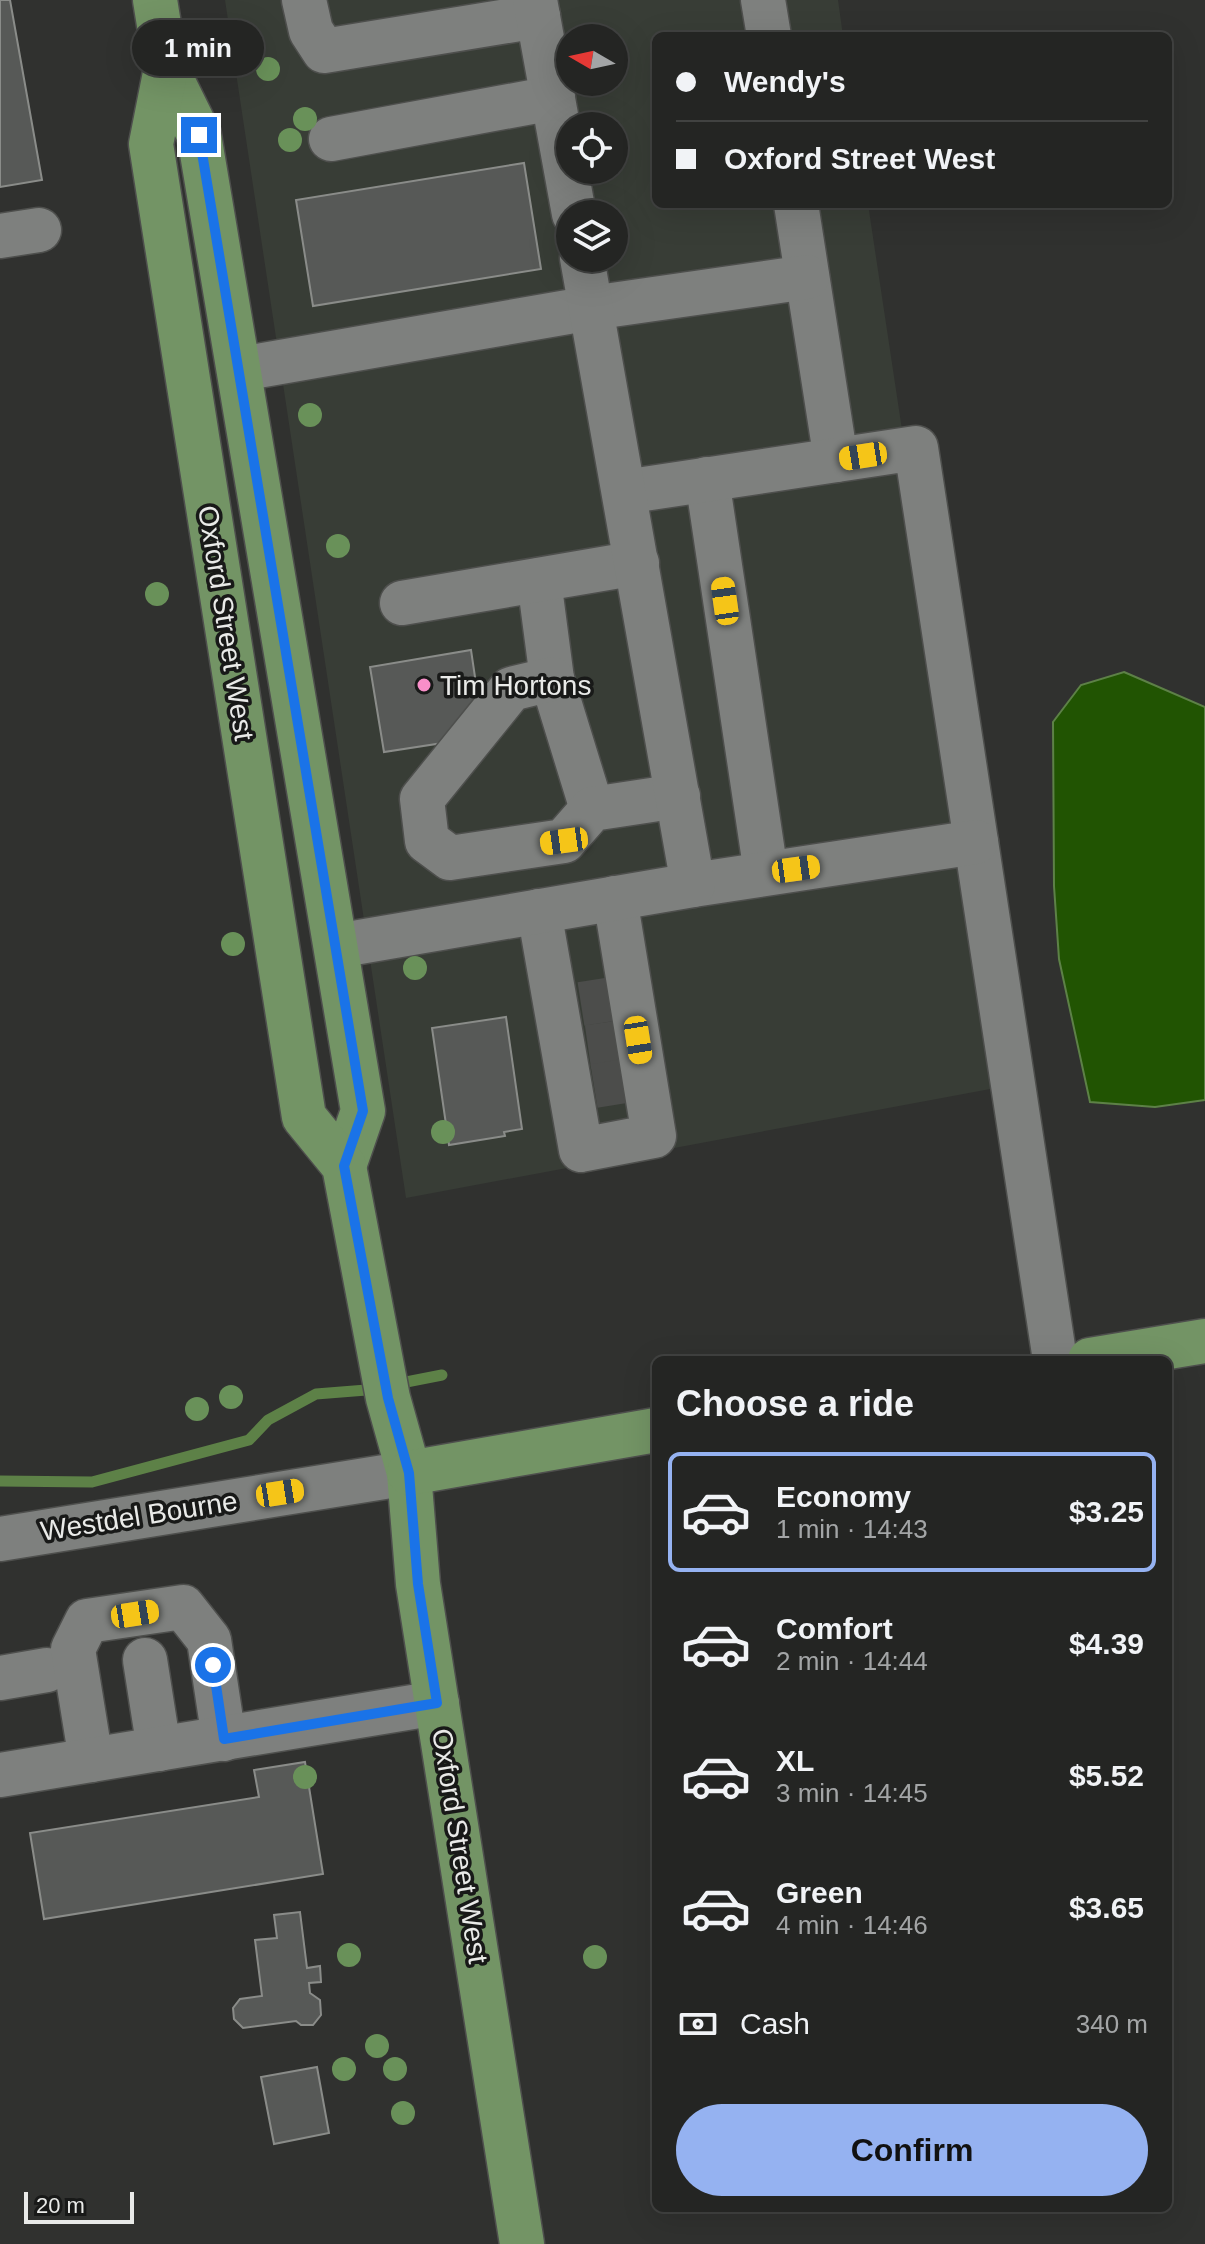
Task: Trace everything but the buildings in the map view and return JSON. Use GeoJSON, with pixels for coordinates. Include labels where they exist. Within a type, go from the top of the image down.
{"type":"FeatureCollection","features":[{"type":"Feature","properties":{"kind":"main road","name":"Oxford Street West"},"geometry":{"type":"LineString","coordinates":[[155,0],[166,68],[199,135],[363,1111],[344,1166]]}},
{"type":"Feature","properties":{"kind":"main road","name":"Oxford Street West"},"geometry":{"type":"LineString","coordinates":[[166,68],[151,144],[304,1117],[344,1166],[388,1398],[409,1473],[418,1584],[522,2244]]}},
{"type":"Feature","properties":{"kind":"main road"},"geometry":{"type":"LineString","coordinates":[[1114,1356],[1205,1341]]}},
{"type":"Feature","properties":{"kind":"main road","name":"Westdel Bourne"},"geometry":{"type":"LineString","coordinates":[[409,1473],[652,1431]]}},
{"type":"Feature","properties":{"kind":"street"},"geometry":{"type":"LineString","coordinates":[[304,0],[311,31],[324,51],[418,17],[536,8],[571,200]]}},
{"type":"Feature","properties":{"kind":"street"},"geometry":{"type":"LineString","coordinates":[[763,0],[768,32]]}},
{"type":"Feature","properties":{"kind":"street"},"geometry":{"type":"LineString","coordinates":[[331,139],[553,98]]}},
{"type":"Feature","properties":{"kind":"street"},"geometry":{"type":"LineString","coordinates":[[797,208],[836,460]]}},
{"type":"Feature","properties":{"kind":"street"},"geometry":{"type":"LineString","coordinates":[[585,272],[693,885]]}},
{"type":"Feature","properties":{"kind":"street"},"geometry":{"type":"LineString","coordinates":[[240,369],[591,308],[807,277]]}},
{"type":"Feature","properties":{"kind":"street"},"geometry":{"type":"LineString","coordinates":[[624,492],[916,448],[1054,1356]]}},
{"type":"Feature","properties":{"kind":"street"},"geometry":{"type":"LineString","coordinates":[[707,479],[766,873]]}},
{"type":"Feature","properties":{"kind":"street"},"geometry":{"type":"LineString","coordinates":[[402,603],[637,563]]}},
{"type":"Feature","properties":{"kind":"street"},"geometry":{"type":"LineString","coordinates":[[539,580],[552,679],[592,809]]}},
{"type":"Feature","properties":{"kind":"street"},"geometry":{"type":"LineString","coordinates":[[552,679],[511,689],[422,799],[427,841],[450,858],[564,841],[592,809],[678,796]]}},
{"type":"Feature","properties":{"kind":"street"},"geometry":{"type":"LineString","coordinates":[[336,946],[766,873],[976,842]]}},
{"type":"Feature","properties":{"kind":"street"},"geometry":{"type":"LineString","coordinates":[[539,911],[595,1002],[606,1064],[595,1002],[615,898]]}},
{"type":"Feature","properties":{"kind":"street","name":"Westdel Bourne"},"geometry":{"type":"LineString","coordinates":[[0,1539],[409,1473]]}},
{"type":"Feature","properties":{"kind":"street"},"geometry":{"type":"LineString","coordinates":[[91,1760],[73,1649],[87,1621],[183,1607],[209,1640],[224,1739]]}},
{"type":"Feature","properties":{"kind":"street"},"geometry":{"type":"LineString","coordinates":[[145,1660],[159,1749]]}},
{"type":"Feature","properties":{"kind":"street"},"geometry":{"type":"LineString","coordinates":[[0,1678],[47,1670]]}},
{"type":"Feature","properties":{"kind":"street"},"geometry":{"type":"LineString","coordinates":[[0,1775],[437,1703]]}},
{"type":"Feature","properties":{"kind":"shaded area"},"geometry":{"type":"Polygon","coordinates":[[[225,0],[838,0],[842,32],[652,32],[652,208],[869,208],[1001,1087],[406,1198],[225,0]]]}},
{"type":"Feature","properties":{"kind":"shaded area"},"geometry":{"type":"Polygon","coordinates":[[[1124,672],[1205,707],[1205,1100],[1155,1107],[1090,1102],[1059,959],[1054,886],[1053,722],[1081,685],[1124,672]]]}},
{"type":"Feature","properties":{"kind":"waterway"},"geometry":{"type":"LineString","coordinates":[[396,1384],[442,1375]]}},
{"type":"Feature","properties":{"kind":"waterway"},"geometry":{"type":"LineString","coordinates":[[0,1481],[92,1482],[249,1440],[268,1420],[316,1394],[379,1389]]}},
{"type":"Feature","properties":{"kind":"tunnel"},"geometry":{"type":"LineString","coordinates":[[581,1004],[613,999]]}},
{"type":"Feature","properties":{"kind":"tunnel"},"geometry":{"type":"LineString","coordinates":[[588,1047],[623,1042]]}},
{"type":"Feature","properties":{"kind":"tunnel"},"geometry":{"type":"LineString","coordinates":[[594,1086],[631,1080]]}},
{"type":"Feature","properties":{"kind":"place","name":"Tim Hortons"},"geometry":{"type":"Point","coordinates":[424,685]}},
{"type":"Feature","properties":{"kind":"route"},"geometry":{"type":"LineString","coordinates":[[199,135],[363,1111],[344,1166],[388,1398],[409,1473],[418,1584],[437,1703],[224,1739],[213,1665]]}}]}
